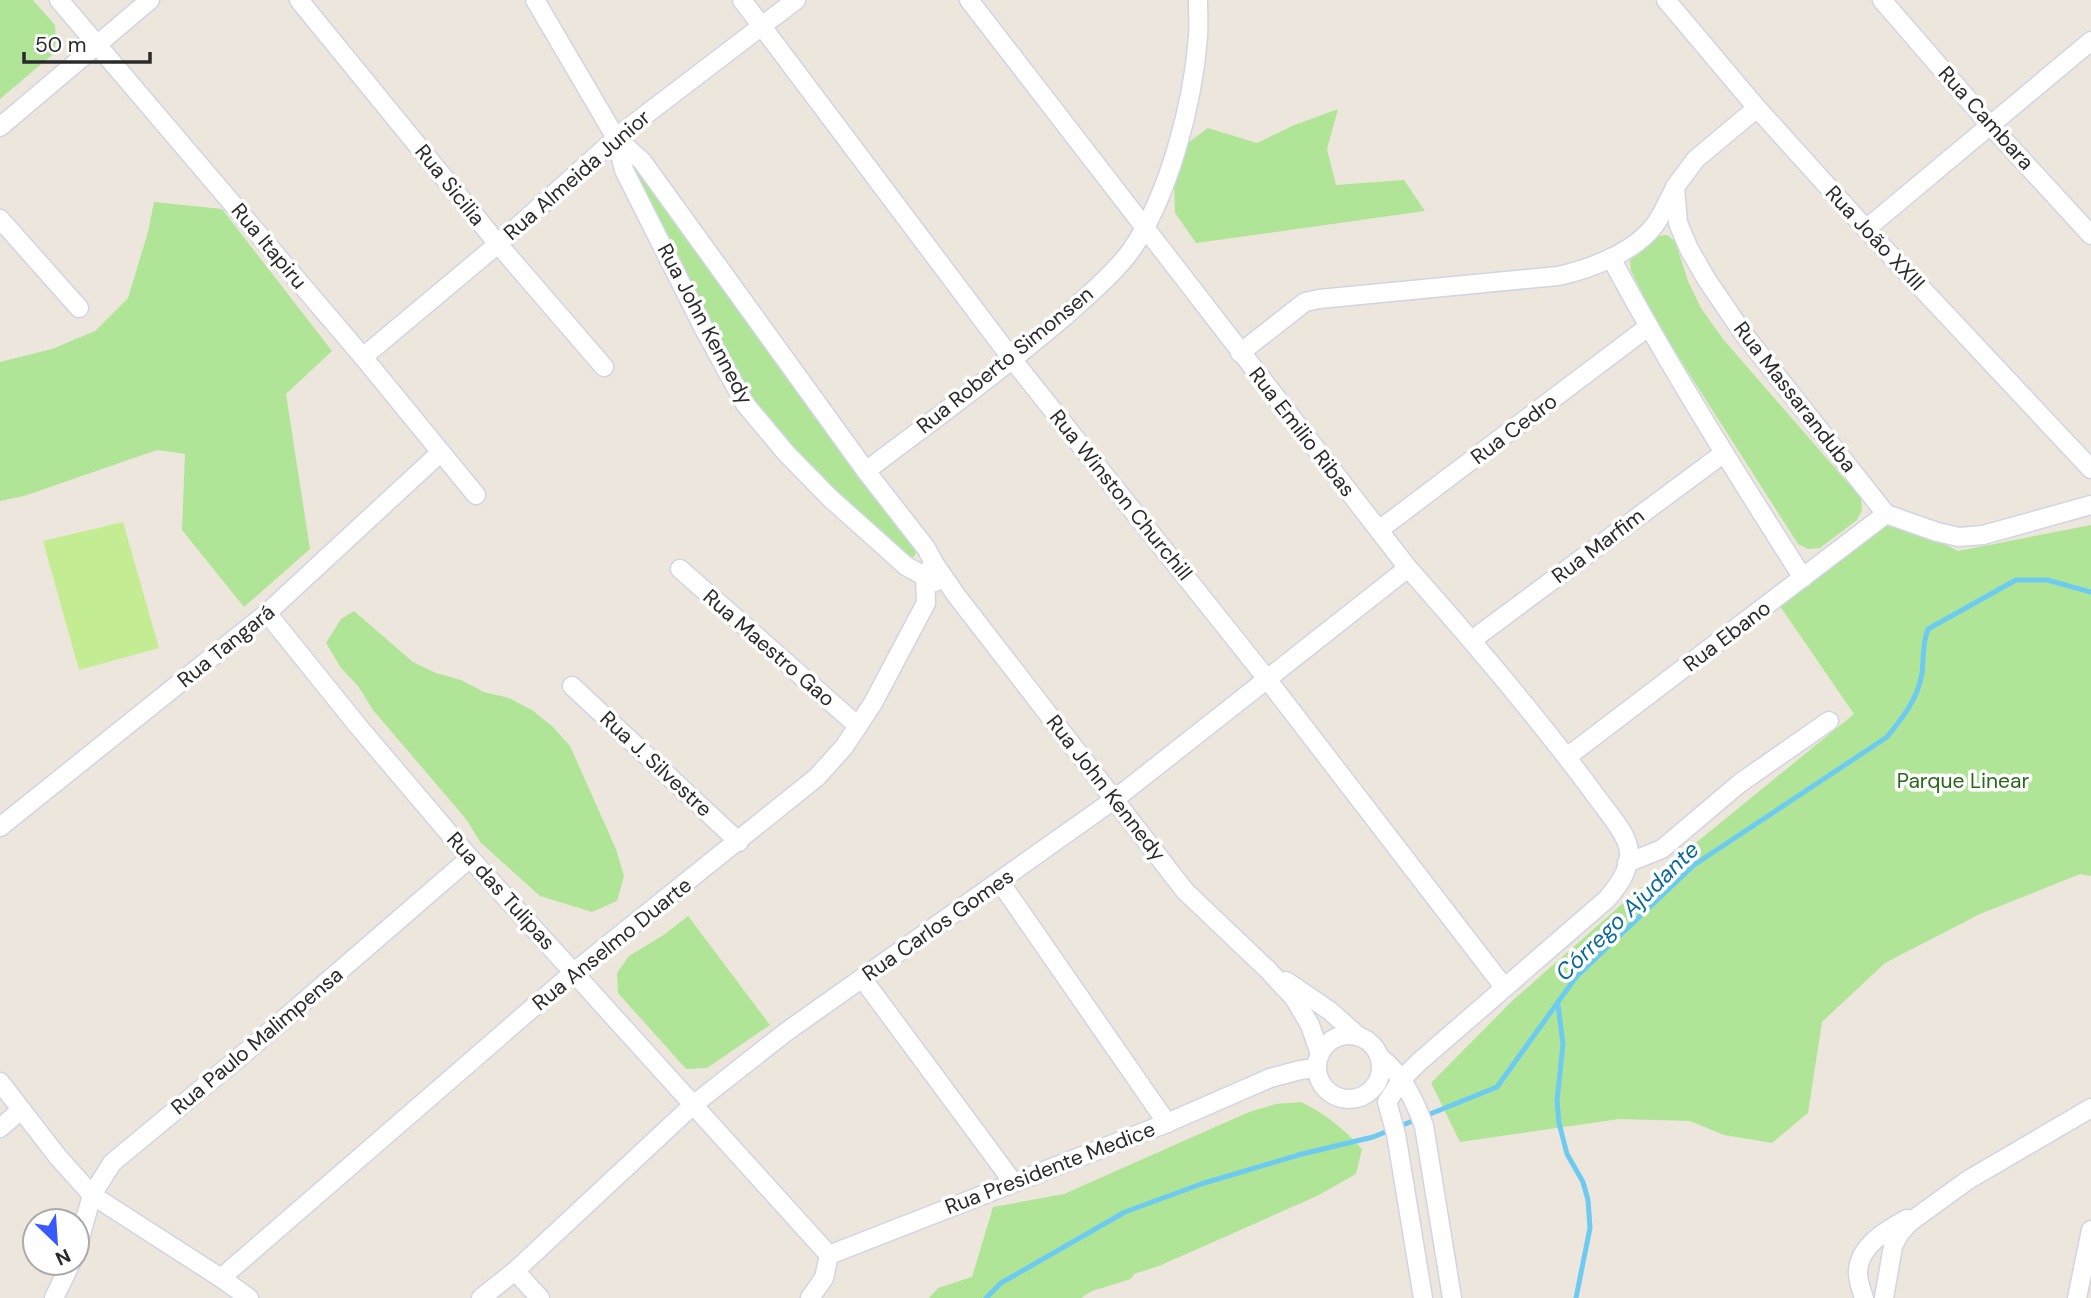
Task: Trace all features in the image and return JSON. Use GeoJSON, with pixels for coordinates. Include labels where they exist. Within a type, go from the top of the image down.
{"type":"FeatureCollection","features":[{"type":"Feature","properties":{"kind":"street","name":"Rua Itapiru"},"geometry":{"type":"LineString","coordinates":[[59,0],[363,357],[476,495]]}},
{"type":"Feature","properties":{"kind":"street"},"geometry":{"type":"LineString","coordinates":[[0,127],[150,0]]}},
{"type":"Feature","properties":{"kind":"street","name":"Rua Sicilia"},"geometry":{"type":"LineString","coordinates":[[299,0],[498,244],[604,367]]}},
{"type":"Feature","properties":{"kind":"street","name":"Rua John Kennedy"},"geometry":{"type":"LineString","coordinates":[[535,0],[616,138],[624,170],[745,404],[786,453],[830,498],[906,566],[929,570],[956,595],[1185,891],[1294,998],[1310,1025],[1318,1061]]}},
{"type":"Feature","properties":{"kind":"street","name":"Rua Winston Churchill"},"geometry":{"type":"LineString","coordinates":[[742,0],[1012,359],[1267,679],[1504,988]]}},
{"type":"Feature","properties":{"kind":"street","name":"Rua Almeida Junior"},"geometry":{"type":"LineString","coordinates":[[363,357],[498,244],[616,138],[796,0]]}},
{"type":"Feature","properties":{"kind":"street","name":"Rua Emilio Ribas"},"geometry":{"type":"LineString","coordinates":[[969,0],[1408,568],[1472,640],[1567,757],[1622,832],[1629,847],[1627,863]]}},
{"type":"Feature","properties":{"kind":"street","name":"Rua Roberto Simonsen"},"geometry":{"type":"LineString","coordinates":[[866,471],[1012,359],[1084,299],[1130,252],[1145,228],[1171,164],[1183,122],[1194,77],[1198,0]]}},
{"type":"Feature","properties":{"kind":"street","name":"Rua João XXIII"},"geometry":{"type":"LineString","coordinates":[[1666,0],[1757,108],[1866,229],[2091,469]]}},
{"type":"Feature","properties":{"kind":"street","name":"Rua Cambara"},"geometry":{"type":"LineString","coordinates":[[1882,0],[1990,125],[2091,235]]}},
{"type":"Feature","properties":{"kind":"street"},"geometry":{"type":"LineString","coordinates":[[1866,229],[2091,41]]}},
{"type":"Feature","properties":{"kind":"street"},"geometry":{"type":"LineString","coordinates":[[1240,353],[1306,302],[1558,276],[1580,271],[1611,258],[1637,242],[1654,226],[1675,187],[1696,159],[1757,108]]}},
{"type":"Feature","properties":{"kind":"street","name":"Rua John Kennedy"},"geometry":{"type":"LineString","coordinates":[[616,138],[642,161],[866,471],[926,548],[929,570]]}},
{"type":"Feature","properties":{"kind":"street","name":"Rua Massaranduba"},"geometry":{"type":"LineString","coordinates":[[1675,187],[1678,223],[1707,280],[1743,333],[1886,514]]}},
{"type":"Feature","properties":{"kind":"street"},"geometry":{"type":"LineString","coordinates":[[0,219],[79,308]]}},
{"type":"Feature","properties":{"kind":"street"},"geometry":{"type":"LineString","coordinates":[[1611,258],[1648,327],[1803,578]]}},
{"type":"Feature","properties":{"kind":"street","name":"Rua Cedro"},"geometry":{"type":"LineString","coordinates":[[1380,530],[1648,327]]}},
{"type":"Feature","properties":{"kind":"street","name":"Rua Tangará"},"geometry":{"type":"LineString","coordinates":[[0,827],[267,613],[441,452]]}},
{"type":"Feature","properties":{"kind":"street","name":"Rua Marfim"},"geometry":{"type":"LineString","coordinates":[[1472,640],[1724,453]]}},
{"type":"Feature","properties":{"kind":"street"},"geometry":{"type":"LineString","coordinates":[[1886,514],[1959,537],[1983,535],[2091,505]]}},
{"type":"Feature","properties":{"kind":"street","name":"Rua Ebano"},"geometry":{"type":"LineString","coordinates":[[1567,757],[1886,514]]}},
{"type":"Feature","properties":{"kind":"street","name":"Rua Carlos Gomes"},"geometry":{"type":"LineString","coordinates":[[481,1298],[515,1271],[693,1105],[786,1032],[1115,799],[1408,568]]}},
{"type":"Feature","properties":{"kind":"street","name":"Rua Maestro Gao"},"geometry":{"type":"LineString","coordinates":[[680,569],[858,726]]}},
{"type":"Feature","properties":{"kind":"street","name":"Rua Anselmo Duarte"},"geometry":{"type":"LineString","coordinates":[[222,1278],[574,972],[817,777],[839,753],[858,726],[926,603],[929,570]]}},
{"type":"Feature","properties":{"kind":"street","name":"Rua das Tulipas"},"geometry":{"type":"LineString","coordinates":[[267,613],[470,858],[829,1255]]}},
{"type":"Feature","properties":{"kind":"street","name":"Rua J. Silvestre"},"geometry":{"type":"LineString","coordinates":[[572,686],[739,842]]}},
{"type":"Feature","properties":{"kind":"street"},"geometry":{"type":"LineString","coordinates":[[1402,1079],[1608,898],[1623,880],[1627,863],[1662,849],[1740,783],[1829,721]]}},
{"type":"Feature","properties":{"kind":"street","name":"Rua Paulo Malimpensa"},"geometry":{"type":"LineString","coordinates":[[89,1207],[92,1195],[112,1163],[247,1051],[470,858]]}},
{"type":"Feature","properties":{"kind":"street"},"geometry":{"type":"LineString","coordinates":[[1000,882],[1167,1123]]}},
{"type":"Feature","properties":{"kind":"street","name":"Rua John Kennedy"},"geometry":{"type":"LineString","coordinates":[[1268,970],[1301,989],[1358,1036]]}},
{"type":"Feature","properties":{"kind":"street"},"geometry":{"type":"LineString","coordinates":[[862,978],[1013,1182]]}},
{"type":"Feature","properties":{"kind":"street"},"geometry":{"type":"LineString","coordinates":[[1423,1298],[1396,1134],[1401,1105],[1402,1079],[1372,1045],[1358,1036],[1340,1036],[1325,1046],[1318,1061],[1320,1081],[1332,1094],[1350,1098],[1370,1097],[1401,1105],[1423,1130],[1451,1298]]}},
{"type":"Feature","properties":{"kind":"street"},"geometry":{"type":"LineString","coordinates":[[1359,1096],[1374,1085],[1381,1068],[1381,1058]]}},
{"type":"Feature","properties":{"kind":"street","name":"Rua Presidente Medice"},"geometry":{"type":"LineString","coordinates":[[829,1255],[1318,1061]]}},
{"type":"Feature","properties":{"kind":"street"},"geometry":{"type":"LineString","coordinates":[[0,1082],[58,1157],[92,1195],[249,1298]]}},
{"type":"Feature","properties":{"kind":"street"},"geometry":{"type":"LineString","coordinates":[[1884,1298],[1893,1246],[1910,1222],[1968,1180],[2091,1108]]}},
{"type":"Feature","properties":{"kind":"street"},"geometry":{"type":"LineString","coordinates":[[0,1128],[21,1110]]}},
{"type":"Feature","properties":{"kind":"street"},"geometry":{"type":"LineString","coordinates":[[1402,1172],[1407,1151],[1423,1130]]}},
{"type":"Feature","properties":{"kind":"street"},"geometry":{"type":"LineString","coordinates":[[1864,1298],[1858,1269],[1870,1245],[1888,1229],[1934,1204]]}},
{"type":"Feature","properties":{"kind":"street"},"geometry":{"type":"LineString","coordinates":[[2077,1298],[2091,1230]]}},
{"type":"Feature","properties":{"kind":"street"},"geometry":{"type":"LineString","coordinates":[[810,1298],[824,1278],[829,1255]]}},
{"type":"Feature","properties":{"kind":"street"},"geometry":{"type":"LineString","coordinates":[[515,1271],[540,1298]]}},
{"type":"Feature","properties":{"kind":"street"},"geometry":{"type":"LineString","coordinates":[[54,1298],[64,1277]]}},
{"type":"Feature","properties":{"kind":"green space"},"geometry":{"type":"Polygon","coordinates":[[[0,0],[33,0],[55,25],[56,40],[53,54],[0,99],[0,0]]]}},
{"type":"Feature","properties":{"kind":"green space"},"geometry":{"type":"Polygon","coordinates":[[[1338,109],[1327,149],[1336,185],[1404,180],[1425,211],[1196,243],[1175,213],[1174,179],[1189,142],[1208,128],[1257,143],[1292,126],[1338,109]]]}},
{"type":"Feature","properties":{"kind":"green space"},"geometry":{"type":"Polygon","coordinates":[[[637,167],[917,550],[914,557],[906,556],[789,445],[749,398],[632,169],[637,167]]]}},
{"type":"Feature","properties":{"kind":"green space"},"geometry":{"type":"Polygon","coordinates":[[[154,202],[222,209],[332,351],[286,394],[310,549],[244,607],[182,530],[185,454],[157,450],[24,496],[0,501],[0,362],[52,349],[95,331],[128,298],[154,202]]]}},
{"type":"Feature","properties":{"kind":"green space"},"geometry":{"type":"Polygon","coordinates":[[[1667,235],[1675,241],[1688,281],[1701,308],[1723,339],[1861,498],[1862,510],[1857,520],[1820,548],[1808,549],[1798,544],[1658,325],[1631,271],[1630,261],[1636,252],[1659,236],[1667,235]]]}},
{"type":"Feature","properties":{"kind":"green space","name":"Parque Linear"},"geometry":{"type":"Polygon","coordinates":[[[1886,514],[1958,551],[2091,525],[2091,876],[2080,874],[1980,914],[1885,963],[1822,1022],[1808,1113],[1772,1143],[1724,1135],[1690,1121],[1619,1119],[1460,1142],[1431,1083],[1512,1001],[1638,890],[1854,714],[1775,599],[1886,514]]]}},
{"type":"Feature","properties":{"kind":"green space"},"geometry":{"type":"Polygon","coordinates":[[[123,522],[159,648],[79,670],[43,541],[123,522]]]}},
{"type":"Feature","properties":{"kind":"green space"},"geometry":{"type":"Polygon","coordinates":[[[354,611],[413,662],[436,673],[461,680],[484,692],[509,698],[532,710],[553,727],[570,746],[616,849],[624,876],[617,901],[592,912],[540,896],[481,843],[466,819],[373,710],[326,643],[341,619],[354,611]]]}},
{"type":"Feature","properties":{"kind":"green space"},"geometry":{"type":"Polygon","coordinates":[[[688,916],[770,1025],[707,1068],[686,1069],[618,993],[617,973],[629,956],[688,916]]]}},
{"type":"Feature","properties":{"kind":"green space"},"geometry":{"type":"Polygon","coordinates":[[[1301,1102],[1334,1122],[1362,1149],[1356,1174],[1317,1196],[1159,1266],[1134,1274],[1131,1279],[1092,1291],[1081,1298],[929,1298],[938,1288],[972,1277],[993,1207],[1064,1194],[1249,1112],[1276,1104],[1301,1102]]]}},
{"type":"Feature","properties":{"kind":"waterway","name":"Córrego Ajudante"},"geometry":{"type":"LineString","coordinates":[[986,1298],[1001,1283],[1125,1212],[1201,1184],[1302,1154],[1373,1137],[1497,1087],[1576,977],[1694,865],[1887,737],[1904,715],[1917,691],[1928,629],[2016,580],[2047,580],[2091,592]]}},
{"type":"Feature","properties":{"kind":"waterway"},"geometry":{"type":"LineString","coordinates":[[1558,1005],[1563,1044],[1557,1101],[1559,1123],[1567,1154],[1583,1182],[1588,1200],[1590,1228],[1576,1298]]}}]}
